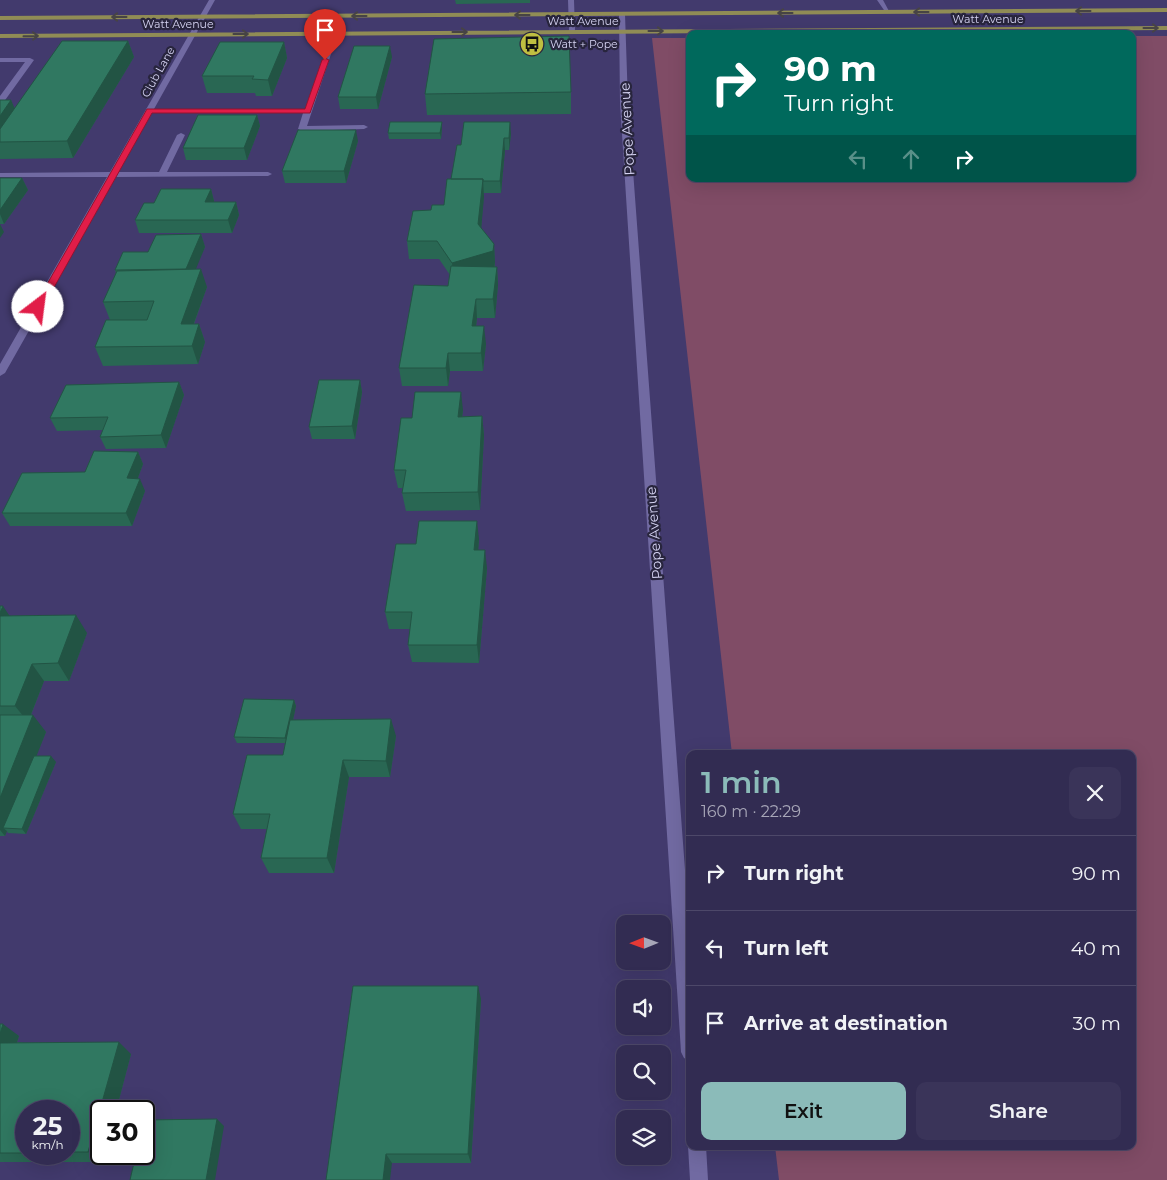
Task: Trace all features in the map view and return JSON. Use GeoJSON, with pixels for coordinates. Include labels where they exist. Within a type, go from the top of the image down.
{"type":"FeatureCollection","features":[{"type":"Feature","properties":{"kind":"main road","name":"Watt Avenue"},"geometry":{"type":"LineString","coordinates":[[0,18],[1167,10]]}},
{"type":"Feature","properties":{"kind":"main road","name":"Watt Avenue"},"geometry":{"type":"LineString","coordinates":[[804,30],[1167,28]]}},
{"type":"Feature","properties":{"kind":"main road","name":"Watt Avenue"},"geometry":{"type":"LineString","coordinates":[[0,36],[686,31]]}},
{"type":"Feature","properties":{"kind":"street","name":"Club Lane"},"geometry":{"type":"LineString","coordinates":[[0,373],[212,0]]}},
{"type":"Feature","properties":{"kind":"street"},"geometry":{"type":"LineString","coordinates":[[571,0],[572,31]]}},
{"type":"Feature","properties":{"kind":"street"},"geometry":{"type":"LineString","coordinates":[[880,0],[888,12]]}},
{"type":"Feature","properties":{"kind":"street","name":"Pope Avenue"},"geometry":{"type":"LineString","coordinates":[[622,14],[624,103],[686,994]]}},
{"type":"Feature","properties":{"kind":"street"},"geometry":{"type":"LineString","coordinates":[[335,33],[302,129],[364,127]]}},
{"type":"Feature","properties":{"kind":"street"},"geometry":{"type":"LineString","coordinates":[[0,60],[30,60],[0,101]]}},
{"type":"Feature","properties":{"kind":"street"},"geometry":{"type":"LineString","coordinates":[[149,111],[308,111]]}},
{"type":"Feature","properties":{"kind":"street"},"geometry":{"type":"LineString","coordinates":[[162,174],[181,135]]}},
{"type":"Feature","properties":{"kind":"street"},"geometry":{"type":"LineString","coordinates":[[0,175],[268,174]]}},
{"type":"Feature","properties":{"kind":"street"},"geometry":{"type":"LineString","coordinates":[[697,1150],[699,1180]]}},
{"type":"Feature","properties":{"kind":"shaded area"},"geometry":{"type":"Polygon","coordinates":[[[1136,36],[1167,36],[1167,1180],[779,1180],[775,1150],[1136,1150],[1136,750],[732,750],[652,38],[686,38],[686,182],[1136,182],[1136,36]]]}},
{"type":"Feature","properties":{"kind":"building"},"geometry":{"type":"Polygon","coordinates":[[[569,36],[571,92],[425,94],[434,39],[569,36]]]}},
{"type":"Feature","properties":{"kind":"building"},"geometry":{"type":"Polygon","coordinates":[[[62,41],[128,41],[67,141],[0,142],[0,129],[62,41]]]}},
{"type":"Feature","properties":{"kind":"building"},"geometry":{"type":"Polygon","coordinates":[[[220,42],[284,42],[268,80],[252,79],[254,76],[202,76],[220,42]]]}},
{"type":"Feature","properties":{"kind":"building"},"geometry":{"type":"Polygon","coordinates":[[[354,46],[390,46],[376,97],[338,97],[354,46]]]}},
{"type":"Feature","properties":{"kind":"building"},"geometry":{"type":"Polygon","coordinates":[[[0,100],[11,100],[0,116],[0,100]]]}},
{"type":"Feature","properties":{"kind":"building"},"geometry":{"type":"Polygon","coordinates":[[[198,115],[257,115],[244,148],[183,148],[198,115]]]}},
{"type":"Feature","properties":{"kind":"building"},"geometry":{"type":"Polygon","coordinates":[[[390,122],[442,122],[440,133],[388,133],[390,122]]]}},
{"type":"Feature","properties":{"kind":"building"},"geometry":{"type":"Polygon","coordinates":[[[464,122],[510,122],[509,138],[504,138],[500,181],[451,179],[457,145],[461,145],[464,122]]]}},
{"type":"Feature","properties":{"kind":"building"},"geometry":{"type":"Polygon","coordinates":[[[298,130],[356,130],[344,171],[282,171],[298,130]]]}},
{"type":"Feature","properties":{"kind":"building"},"geometry":{"type":"Polygon","coordinates":[[[0,178],[22,178],[0,210],[0,178]]]}},
{"type":"Feature","properties":{"kind":"building"},"geometry":{"type":"Polygon","coordinates":[[[447,179],[483,179],[478,224],[494,244],[493,251],[452,263],[437,241],[407,241],[413,211],[431,210],[432,205],[444,205],[447,179]]]}},
{"type":"Feature","properties":{"kind":"building"},"geometry":{"type":"Polygon","coordinates":[[[161,189],[211,189],[205,202],[236,202],[228,220],[135,220],[144,203],[154,203],[161,189]]]}},
{"type":"Feature","properties":{"kind":"building"},"geometry":{"type":"Polygon","coordinates":[[[201,234],[186,269],[115,270],[123,252],[148,252],[156,235],[201,234]]]}},
{"type":"Feature","properties":{"kind":"building"},"geometry":{"type":"Polygon","coordinates":[[[451,266],[497,267],[493,299],[476,299],[472,326],[484,326],[481,353],[448,353],[446,368],[399,368],[414,285],[448,286],[451,266]]]}},
{"type":"Feature","properties":{"kind":"building"},"geometry":{"type":"Polygon","coordinates":[[[201,269],[181,324],[199,324],[192,346],[95,347],[106,320],[147,320],[154,301],[103,302],[117,271],[201,269]]]}},
{"type":"Feature","properties":{"kind":"building"},"geometry":{"type":"Polygon","coordinates":[[[319,380],[360,380],[352,426],[309,427],[319,380]]]}},
{"type":"Feature","properties":{"kind":"building"},"geometry":{"type":"Polygon","coordinates":[[[179,382],[161,435],[100,437],[108,417],[50,418],[66,385],[179,382]]]}},
{"type":"Feature","properties":{"kind":"building"},"geometry":{"type":"Polygon","coordinates":[[[415,392],[461,392],[458,417],[482,416],[478,492],[402,493],[406,470],[394,470],[401,418],[412,418],[415,392]]]}},
{"type":"Feature","properties":{"kind":"building"},"geometry":{"type":"Polygon","coordinates":[[[94,451],[138,452],[127,478],[140,479],[126,513],[2,513],[22,473],[85,472],[94,451]]]}},
{"type":"Feature","properties":{"kind":"building"},"geometry":{"type":"Polygon","coordinates":[[[419,521],[477,521],[474,550],[485,550],[477,645],[408,645],[412,612],[385,612],[396,544],[416,544],[419,521]]]}},
{"type":"Feature","properties":{"kind":"building"},"geometry":{"type":"Polygon","coordinates":[[[76,615],[58,663],[32,664],[15,706],[0,706],[0,616],[76,615]]]}},
{"type":"Feature","properties":{"kind":"building"},"geometry":{"type":"Polygon","coordinates":[[[244,699],[294,700],[285,738],[234,737],[244,699]]]}},
{"type":"Feature","properties":{"kind":"building"},"geometry":{"type":"Polygon","coordinates":[[[0,715],[33,715],[0,798],[0,715]]]}},
{"type":"Feature","properties":{"kind":"building"},"geometry":{"type":"Polygon","coordinates":[[[391,719],[386,761],[343,760],[327,858],[261,858],[270,814],[233,814],[247,755],[283,755],[290,720],[391,719]]]}},
{"type":"Feature","properties":{"kind":"building"},"geometry":{"type":"Polygon","coordinates":[[[34,756],[51,756],[22,829],[3,828],[34,756]]]}},
{"type":"Feature","properties":{"kind":"building"},"geometry":{"type":"Polygon","coordinates":[[[353,986],[478,986],[468,1154],[386,1154],[383,1180],[326,1180],[353,986]]]}},
{"type":"Feature","properties":{"kind":"building"},"geometry":{"type":"Polygon","coordinates":[[[119,1042],[103,1100],[90,1100],[90,1145],[88,1152],[80,1152],[80,1100],[15,1100],[15,1153],[0,1153],[0,1043],[119,1042]]]}},
{"type":"Feature","properties":{"kind":"building"},"geometry":{"type":"Polygon","coordinates":[[[217,1119],[206,1180],[130,1180],[133,1165],[155,1165],[155,1120],[217,1119]]]}},
{"type":"Feature","properties":{"kind":"place","name":"Watt + Pope"},"geometry":{"type":"Point","coordinates":[532,44]}},
{"type":"Feature","properties":{"kind":"route"},"geometry":{"type":"LineString","coordinates":[[38,307],[149,111],[308,111],[325,60]]}}]}
